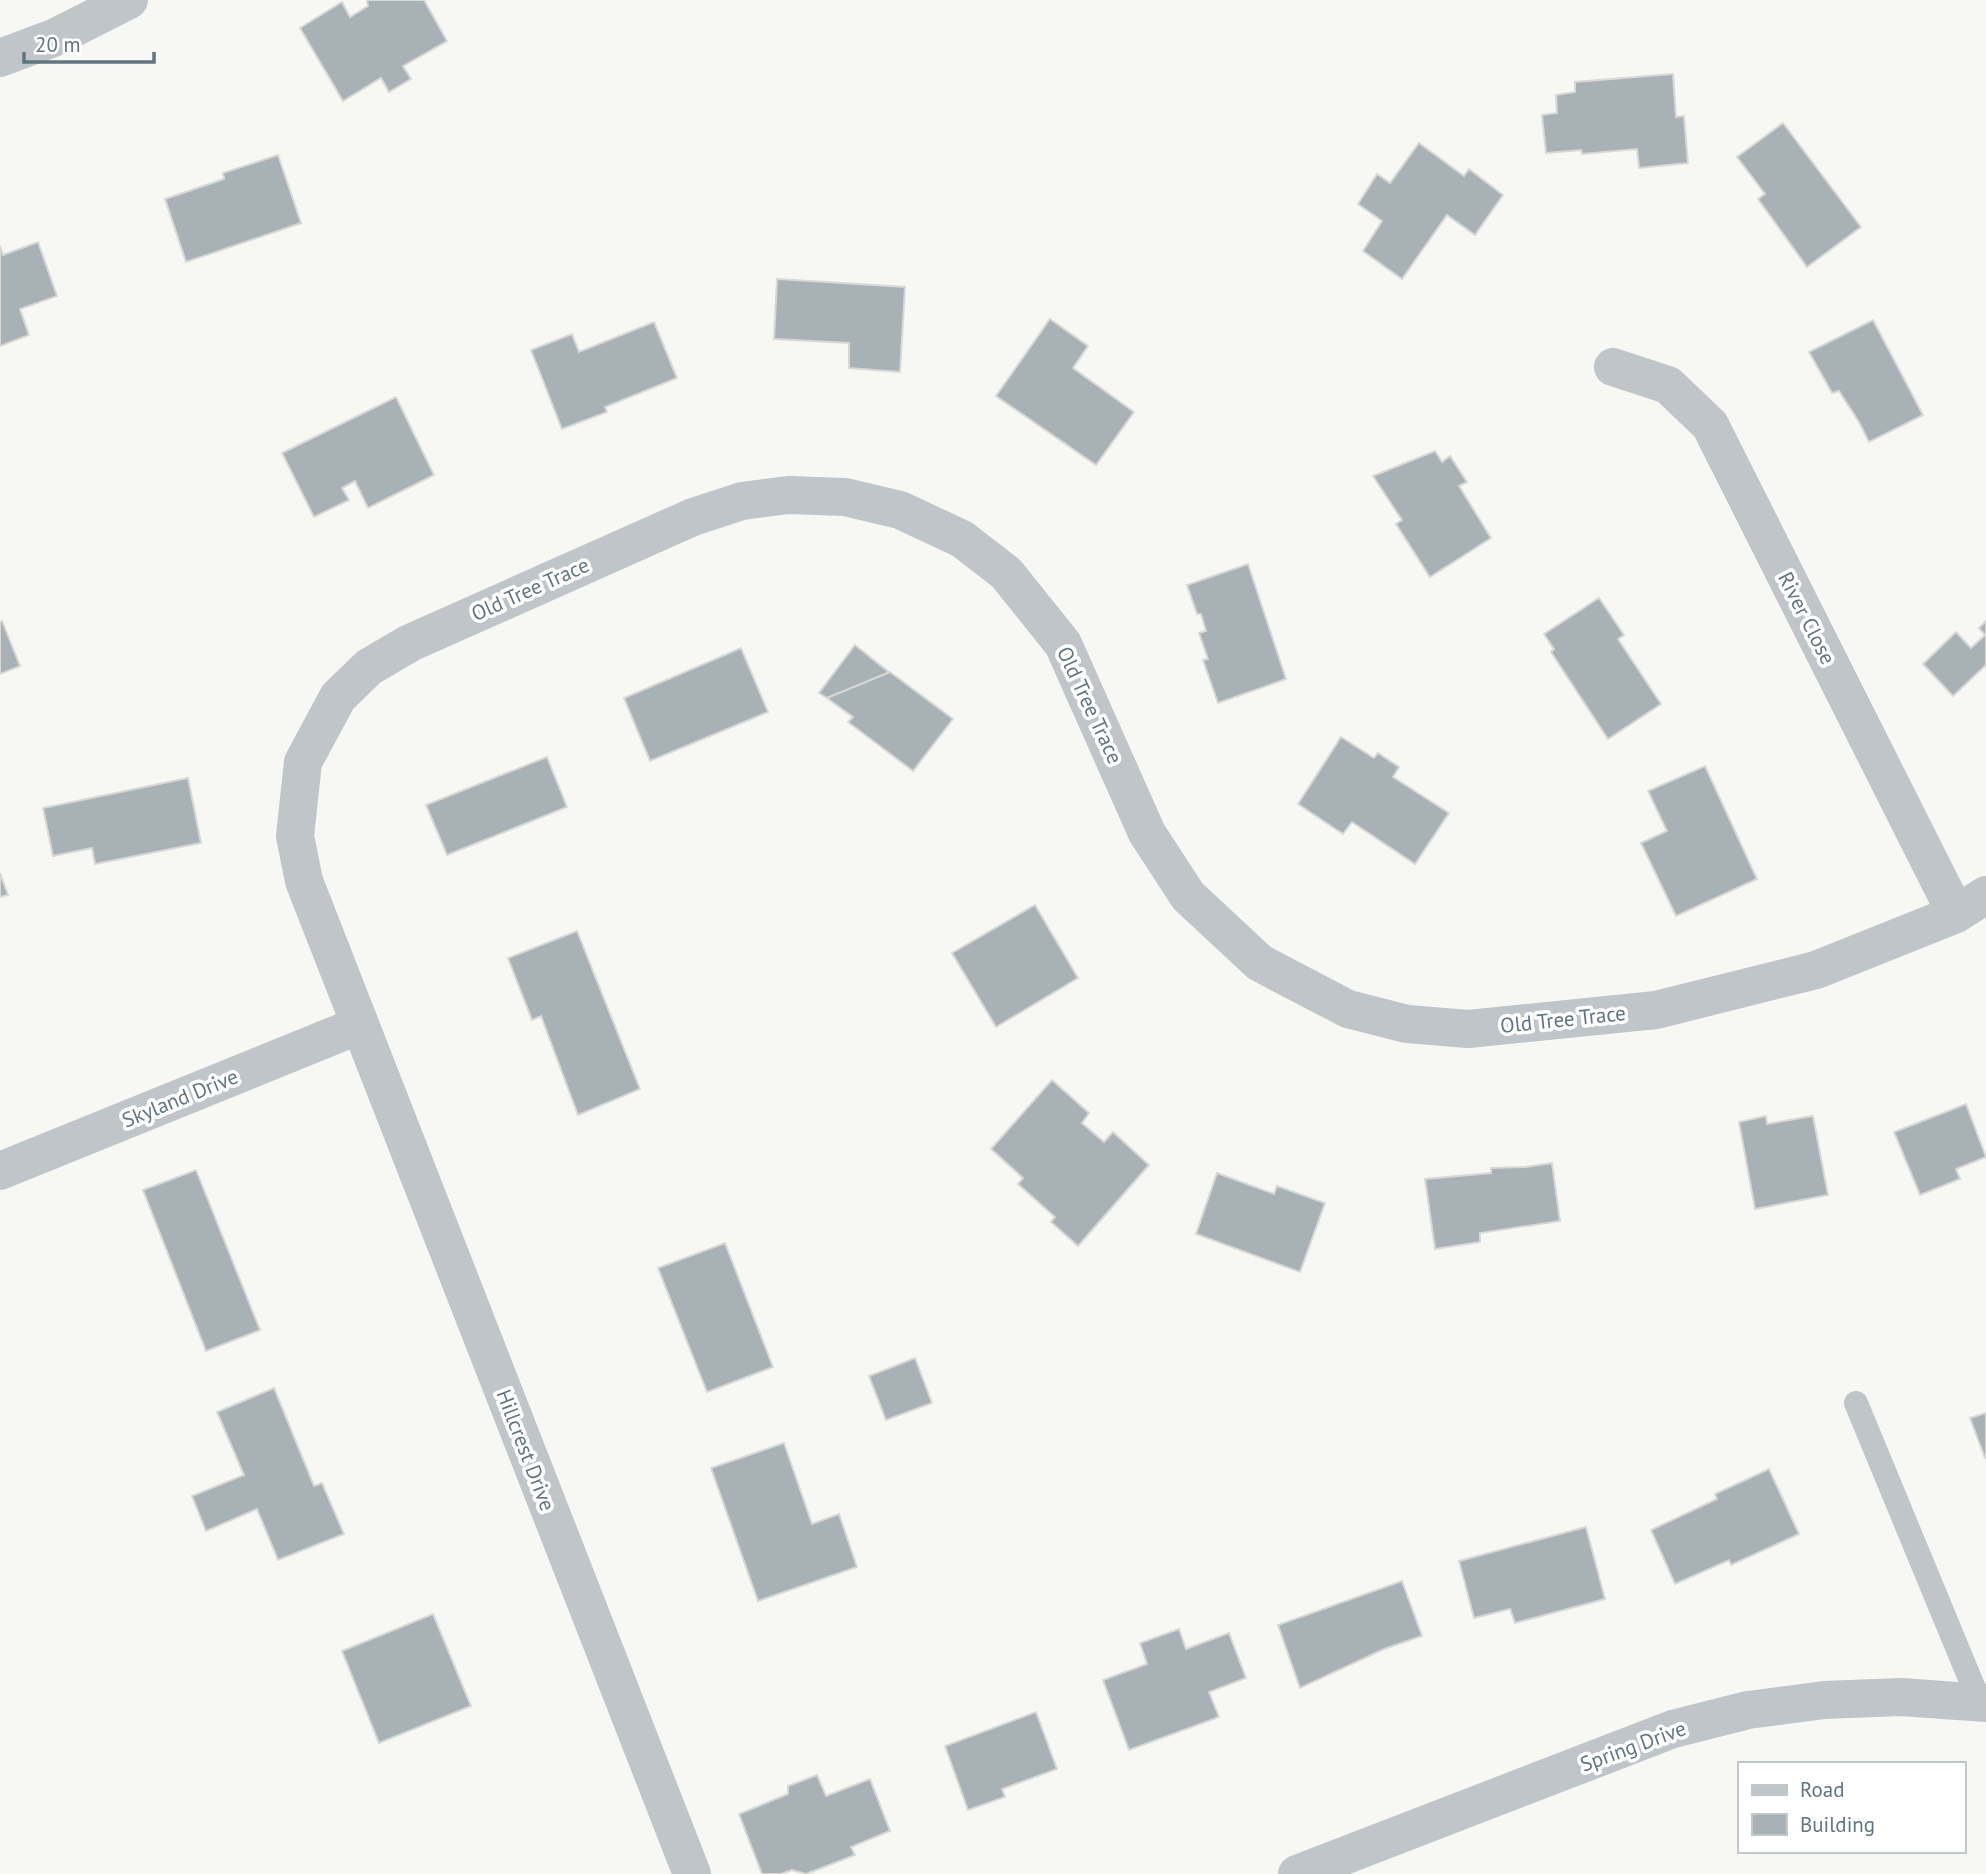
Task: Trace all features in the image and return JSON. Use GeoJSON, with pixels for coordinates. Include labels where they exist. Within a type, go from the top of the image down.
{"type":"FeatureCollection","features":[{"type":"Feature","properties":{"kind":"street"},"geometry":{"type":"LineString","coordinates":[[0,58],[57,37],[129,0]]}},
{"type":"Feature","properties":{"kind":"street","name":"River Close"},"geometry":{"type":"LineString","coordinates":[[1613,367],[1668,385],[1710,425],[1971,904]]}},
{"type":"Feature","properties":{"kind":"street","name":"Old Tree Trace"},"geometry":{"type":"LineString","coordinates":[[360,1026],[304,881],[295,836],[303,762],[338,697],[369,667],[422,637],[693,517],[742,501],[789,495],[845,497],[900,510],[961,539],[1006,573],[1063,644],[1147,833],[1188,896],[1260,963],[1348,1009],[1407,1024],[1468,1029],[1656,1010],[1816,970],[1971,904]]}},
{"type":"Feature","properties":{"kind":"street","name":"Skyland Drive"},"geometry":{"type":"LineString","coordinates":[[0,1171],[360,1026]]}},
{"type":"Feature","properties":{"kind":"street","name":"Hillcrest Drive"},"geometry":{"type":"LineString","coordinates":[[360,1026],[692,1874]]}},
{"type":"Feature","properties":{"kind":"street","name":"Spring Drive"},"geometry":{"type":"LineString","coordinates":[[1297,1874],[1673,1729],[1748,1710],[1824,1700],[1901,1697],[1983,1703]]}},
{"type":"Feature","properties":{"kind":"lane"},"geometry":{"type":"LineString","coordinates":[[1856,1403],[1983,1703]]}},
{"type":"Feature","properties":{"kind":"building"},"geometry":{"type":"Polygon","coordinates":[[[369,0],[424,0],[447,41],[403,66],[411,79],[389,92],[381,78],[343,101],[300,28],[342,2],[350,17],[368,6],[369,0]]]}},
{"type":"Feature","properties":{"kind":"building"},"geometry":{"type":"Polygon","coordinates":[[[1673,74],[1676,117],[1684,116],[1688,163],[1639,168],[1637,149],[1582,154],[1581,150],[1546,153],[1542,115],[1557,113],[1556,95],[1575,92],[1575,82],[1673,74]]]}},
{"type":"Feature","properties":{"kind":"building"},"geometry":{"type":"Polygon","coordinates":[[[1783,123],[1861,227],[1807,267],[1758,199],[1765,194],[1737,157],[1783,123]]]}},
{"type":"Feature","properties":{"kind":"building"},"geometry":{"type":"Polygon","coordinates":[[[1419,143],[1464,176],[1469,169],[1503,195],[1475,235],[1447,215],[1402,279],[1363,251],[1382,221],[1358,204],[1377,174],[1390,183],[1419,143]]]}},
{"type":"Feature","properties":{"kind":"building"},"geometry":{"type":"Polygon","coordinates":[[[278,155],[301,223],[186,262],[165,199],[224,179],[223,173],[278,155]]]}},
{"type":"Feature","properties":{"kind":"building"},"geometry":{"type":"Polygon","coordinates":[[[38,242],[57,296],[20,309],[29,335],[0,346],[0,246],[3,255],[38,242]]]}},
{"type":"Feature","properties":{"kind":"building"},"geometry":{"type":"Polygon","coordinates":[[[777,279],[905,287],[900,372],[849,368],[849,343],[774,339],[777,279]]]}},
{"type":"Feature","properties":{"kind":"building"},"geometry":{"type":"Polygon","coordinates":[[[1050,319],[1088,346],[1073,368],[1134,412],[1096,465],[996,396],[1050,319]]]}},
{"type":"Feature","properties":{"kind":"building"},"geometry":{"type":"Polygon","coordinates":[[[1873,320],[1923,415],[1869,442],[1839,391],[1832,393],[1809,352],[1873,320]]]}},
{"type":"Feature","properties":{"kind":"building"},"geometry":{"type":"Polygon","coordinates":[[[654,322],[677,378],[605,407],[607,412],[562,429],[531,350],[572,334],[579,352],[654,322]]]}},
{"type":"Feature","properties":{"kind":"building"},"geometry":{"type":"Polygon","coordinates":[[[396,397],[434,475],[368,508],[355,481],[342,488],[349,500],[314,517],[282,453],[396,397]]]}},
{"type":"Feature","properties":{"kind":"building"},"geometry":{"type":"Polygon","coordinates":[[[1435,451],[1442,462],[1450,456],[1467,482],[1459,486],[1491,538],[1430,577],[1396,524],[1402,520],[1373,476],[1435,451]]]}},
{"type":"Feature","properties":{"kind":"building"},"geometry":{"type":"Polygon","coordinates":[[[1248,564],[1286,679],[1218,703],[1203,660],[1208,659],[1199,633],[1206,631],[1187,585],[1248,564]]]}},
{"type":"Feature","properties":{"kind":"building"},"geometry":{"type":"Polygon","coordinates":[[[1599,598],[1624,635],[1618,639],[1661,704],[1608,739],[1551,652],[1554,649],[1544,634],[1599,598]]]}},
{"type":"Feature","properties":{"kind":"building"},"geometry":{"type":"Polygon","coordinates":[[[2,621],[20,666],[0,674],[0,622],[2,621]]]}},
{"type":"Feature","properties":{"kind":"building"},"geometry":{"type":"Polygon","coordinates":[[[1986,621],[1986,665],[1953,696],[1923,664],[1956,632],[1971,648],[1985,635],[1979,628],[1986,621]]]}},
{"type":"Feature","properties":{"kind":"building"},"geometry":{"type":"Polygon","coordinates":[[[855,645],[890,673],[827,698],[819,693],[855,645]]]}},
{"type":"Feature","properties":{"kind":"building"},"geometry":{"type":"Polygon","coordinates":[[[741,648],[768,712],[650,761],[624,698],[741,648]]]}},
{"type":"Feature","properties":{"kind":"building"},"geometry":{"type":"Polygon","coordinates":[[[890,672],[953,719],[913,771],[848,722],[853,717],[827,698],[890,672]]]}},
{"type":"Feature","properties":{"kind":"building"},"geometry":{"type":"Polygon","coordinates":[[[1341,737],[1374,758],[1378,753],[1399,767],[1393,777],[1449,813],[1415,864],[1352,822],[1343,834],[1298,804],[1341,737]]]}},
{"type":"Feature","properties":{"kind":"building"},"geometry":{"type":"Polygon","coordinates":[[[547,757],[567,807],[447,855],[426,805],[547,757]]]}},
{"type":"Feature","properties":{"kind":"building"},"geometry":{"type":"Polygon","coordinates":[[[1705,766],[1757,879],[1676,916],[1641,843],[1667,831],[1648,791],[1705,766]]]}},
{"type":"Feature","properties":{"kind":"building"},"geometry":{"type":"Polygon","coordinates":[[[188,778],[201,843],[95,864],[92,848],[53,856],[43,808],[188,778]]]}},
{"type":"Feature","properties":{"kind":"building"},"geometry":{"type":"Polygon","coordinates":[[[0,873],[8,895],[0,897],[0,873]]]}},
{"type":"Feature","properties":{"kind":"building"},"geometry":{"type":"Polygon","coordinates":[[[1035,905],[1078,978],[996,1027],[952,953],[1035,905]]]}},
{"type":"Feature","properties":{"kind":"building"},"geometry":{"type":"Polygon","coordinates":[[[577,931],[640,1089],[578,1115],[541,1016],[532,1020],[508,958],[577,931]]]}},
{"type":"Feature","properties":{"kind":"building"},"geometry":{"type":"Polygon","coordinates":[[[1052,1080],[1089,1113],[1082,1123],[1104,1142],[1113,1132],[1149,1165],[1078,1246],[1051,1222],[1055,1217],[1018,1184],[1023,1178],[991,1149],[1052,1080]]]}},
{"type":"Feature","properties":{"kind":"building"},"geometry":{"type":"Polygon","coordinates":[[[1966,1104],[1986,1157],[1956,1169],[1960,1179],[1920,1195],[1894,1132],[1966,1104]]]}},
{"type":"Feature","properties":{"kind":"building"},"geometry":{"type":"Polygon","coordinates":[[[1766,1116],[1767,1124],[1813,1116],[1828,1195],[1755,1209],[1739,1122],[1766,1116]]]}},
{"type":"Feature","properties":{"kind":"building"},"geometry":{"type":"Polygon","coordinates":[[[1552,1163],[1560,1221],[1480,1233],[1480,1242],[1435,1249],[1425,1179],[1491,1173],[1491,1168],[1552,1163]]]}},
{"type":"Feature","properties":{"kind":"building"},"geometry":{"type":"Polygon","coordinates":[[[196,1170],[260,1330],[206,1351],[143,1190],[196,1170]]]}},
{"type":"Feature","properties":{"kind":"building"},"geometry":{"type":"Polygon","coordinates":[[[1217,1173],[1274,1194],[1277,1186],[1325,1203],[1300,1272],[1196,1234],[1217,1173]]]}},
{"type":"Feature","properties":{"kind":"building"},"geometry":{"type":"Polygon","coordinates":[[[725,1243],[773,1367],[707,1392],[658,1268],[725,1243]]]}},
{"type":"Feature","properties":{"kind":"building"},"geometry":{"type":"Polygon","coordinates":[[[915,1358],[932,1403],[886,1420],[869,1376],[915,1358]]]}},
{"type":"Feature","properties":{"kind":"building"},"geometry":{"type":"Polygon","coordinates":[[[274,1388],[314,1486],[322,1483],[344,1534],[278,1560],[257,1509],[206,1531],[192,1496],[244,1475],[217,1412],[274,1388]]]}},
{"type":"Feature","properties":{"kind":"building"},"geometry":{"type":"Polygon","coordinates":[[[1986,1413],[1986,1458],[1985,1458],[1970,1418],[1986,1413]]]}},
{"type":"Feature","properties":{"kind":"building"},"geometry":{"type":"Polygon","coordinates":[[[784,1443],[812,1524],[839,1514],[857,1567],[758,1601],[711,1468],[784,1443]]]}},
{"type":"Feature","properties":{"kind":"building"},"geometry":{"type":"Polygon","coordinates":[[[1769,1469],[1799,1534],[1731,1565],[1729,1560],[1675,1584],[1651,1530],[1717,1499],[1715,1494],[1769,1469]]]}},
{"type":"Feature","properties":{"kind":"building"},"geometry":{"type":"Polygon","coordinates":[[[1586,1527],[1605,1599],[1515,1623],[1510,1609],[1474,1618],[1459,1561],[1586,1527]]]}},
{"type":"Feature","properties":{"kind":"building"},"geometry":{"type":"Polygon","coordinates":[[[1402,1581],[1422,1636],[1384,1649],[1300,1688],[1278,1625],[1402,1581]]]}},
{"type":"Feature","properties":{"kind":"building"},"geometry":{"type":"Polygon","coordinates":[[[433,1614],[471,1706],[379,1743],[342,1651],[433,1614]]]}},
{"type":"Feature","properties":{"kind":"building"},"geometry":{"type":"Polygon","coordinates":[[[1179,1629],[1186,1649],[1229,1633],[1246,1678],[1209,1692],[1219,1717],[1129,1750],[1103,1680],[1147,1664],[1140,1643],[1179,1629]]]}},
{"type":"Feature","properties":{"kind":"building"},"geometry":{"type":"Polygon","coordinates":[[[1036,1712],[1057,1769],[1002,1789],[1005,1797],[968,1810],[945,1746],[1036,1712]]]}},
{"type":"Feature","properties":{"kind":"building"},"geometry":{"type":"Polygon","coordinates":[[[817,1775],[826,1796],[870,1779],[890,1831],[851,1847],[855,1855],[806,1874],[792,1870],[781,1874],[762,1874],[739,1814],[788,1794],[788,1786],[817,1775]]]}}]}
